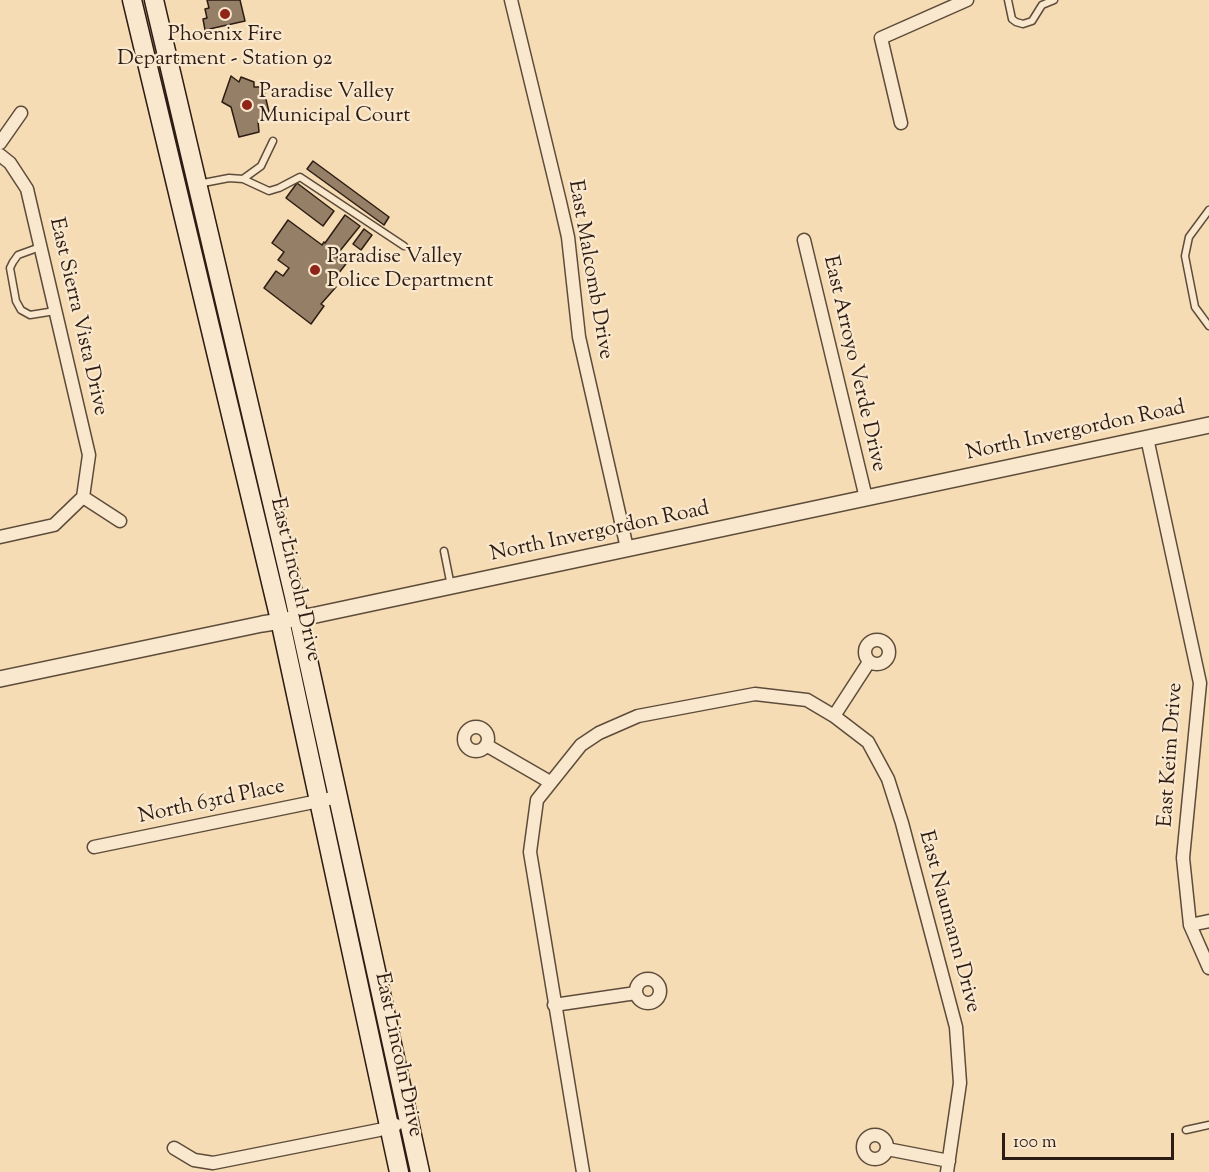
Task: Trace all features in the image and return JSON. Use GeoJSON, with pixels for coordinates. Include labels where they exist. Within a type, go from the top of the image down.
{"type":"FeatureCollection","features":[{"type":"Feature","properties":{"kind":"main road","name":"East Lincoln Drive"},"geometry":{"type":"LineString","coordinates":[[132,0],[280,621],[399,1172]]}},
{"type":"Feature","properties":{"kind":"main road","name":"East Lincoln Drive"},"geometry":{"type":"LineString","coordinates":[[154,0],[299,618],[420,1172]]}},
{"type":"Feature","properties":{"kind":"main road"},"geometry":{"type":"LineString","coordinates":[[151,78],[171,74]]}},
{"type":"Feature","properties":{"kind":"main road"},"geometry":{"type":"LineString","coordinates":[[178,190],[197,184]]}},
{"type":"Feature","properties":{"kind":"main road"},"geometry":{"type":"LineString","coordinates":[[235,425],[253,420]]}},
{"type":"Feature","properties":{"kind":"street","name":"East Malcomb Drive"},"geometry":{"type":"LineString","coordinates":[[511,0],[568,237],[579,337],[627,548]]}},
{"type":"Feature","properties":{"kind":"street"},"geometry":{"type":"LineString","coordinates":[[901,123],[881,38],[967,0]]}},
{"type":"Feature","properties":{"kind":"street"},"geometry":{"type":"LineString","coordinates":[[0,143],[21,113]]}},
{"type":"Feature","properties":{"kind":"street","name":"East Sierra Vista Drive"},"geometry":{"type":"LineString","coordinates":[[0,155],[10,163],[27,189],[89,455],[83,497]]}},
{"type":"Feature","properties":{"kind":"street","name":"East Arroyo Verde Drive"},"geometry":{"type":"LineString","coordinates":[[804,240],[866,498]]}},
{"type":"Feature","properties":{"kind":"street","name":"North Invergordon Road"},"geometry":{"type":"LineString","coordinates":[[0,680],[1209,425]]}},
{"type":"Feature","properties":{"kind":"street","name":"East Keim Drive"},"geometry":{"type":"LineString","coordinates":[[1147,438],[1200,683],[1184,858],[1190,925],[1209,968]]}},
{"type":"Feature","properties":{"kind":"street"},"geometry":{"type":"LineString","coordinates":[[0,537],[54,525],[83,497],[120,521]]}},
{"type":"Feature","properties":{"kind":"street"},"geometry":{"type":"LineString","coordinates":[[834,716],[869,662]]}},
{"type":"Feature","properties":{"kind":"street","name":"East Naumann Drive"},"geometry":{"type":"LineString","coordinates":[[583,1172],[530,852],[537,800],[581,745],[599,733],[638,716],[755,694],[807,700],[834,716],[868,742],[888,780],[902,823],[956,1027],[960,1083],[948,1167],[887,1149]]}},
{"type":"Feature","properties":{"kind":"street"},"geometry":{"type":"LineString","coordinates":[[486,745],[550,782]]}},
{"type":"Feature","properties":{"kind":"street","name":"North 63rd Place"},"geometry":{"type":"LineString","coordinates":[[94,847],[338,797]]}},
{"type":"Feature","properties":{"kind":"street"},"geometry":{"type":"LineString","coordinates":[[1190,925],[1209,921]]}},
{"type":"Feature","properties":{"kind":"street"},"geometry":{"type":"LineString","coordinates":[[554,1005],[636,993]]}},
{"type":"Feature","properties":{"kind":"street"},"geometry":{"type":"LineString","coordinates":[[174,1148],[194,1160],[213,1163],[409,1122]]}},
{"type":"Feature","properties":{"kind":"lane"},"geometry":{"type":"LineString","coordinates":[[1008,0],[1012,19],[1023,24],[1032,21],[1042,4],[1054,0]]}},
{"type":"Feature","properties":{"kind":"lane"},"geometry":{"type":"LineString","coordinates":[[243,179],[261,166],[273,141]]}},
{"type":"Feature","properties":{"kind":"lane"},"geometry":{"type":"LineString","coordinates":[[197,184],[229,178],[243,179],[269,191],[300,177],[404,246]]}},
{"type":"Feature","properties":{"kind":"lane"},"geometry":{"type":"LineString","coordinates":[[1209,210],[1189,237],[1185,256],[1195,307],[1209,326]]}},
{"type":"Feature","properties":{"kind":"lane"},"geometry":{"type":"LineString","coordinates":[[41,247],[18,255],[10,268],[16,301],[21,310],[30,315],[56,311]]}},
{"type":"Feature","properties":{"kind":"lane"},"geometry":{"type":"LineString","coordinates":[[444,551],[452,586]]}},
{"type":"Feature","properties":{"kind":"lane"},"geometry":{"type":"LineString","coordinates":[[1186,1130],[1209,1125]]}},
{"type":"Feature","properties":{"kind":"building","name":"Phoenix Fire Department - Station 92"},"geometry":{"type":"Polygon","coordinates":[[[207,0],[240,0],[245,21],[205,30],[203,19],[207,18],[205,9],[209,8],[207,0]]]}},
{"type":"Feature","properties":{"kind":"building","name":"Paradise Valley Municipal Court"},"geometry":{"type":"Polygon","coordinates":[[[231,76],[239,82],[241,77],[254,82],[254,87],[263,87],[270,116],[258,121],[259,132],[239,137],[231,107],[222,102],[231,76]]]}},
{"type":"Feature","properties":{"kind":"building"},"geometry":{"type":"Polygon","coordinates":[[[313,161],[389,217],[384,225],[307,169],[313,161]]]}},
{"type":"Feature","properties":{"kind":"building"},"geometry":{"type":"Polygon","coordinates":[[[297,183],[334,211],[323,226],[286,198],[297,183]]]}},
{"type":"Feature","properties":{"kind":"building","name":"Paradise Valley Police Department"},"geometry":{"type":"Polygon","coordinates":[[[345,215],[360,226],[339,252],[337,257],[343,260],[345,257],[349,260],[331,283],[336,287],[321,304],[324,306],[311,324],[264,288],[276,271],[283,276],[289,268],[278,260],[284,252],[272,243],[288,220],[322,245],[345,215]]]}},
{"type":"Feature","properties":{"kind":"building"},"geometry":{"type":"Polygon","coordinates":[[[364,229],[372,235],[361,250],[353,244],[364,229]]]}},
{"type":"Feature","properties":{"kind":"place","name":"Phoenix Fire Department - Station 92"},"geometry":{"type":"Point","coordinates":[225,14]}},
{"type":"Feature","properties":{"kind":"place","name":"Paradise Valley Municipal Court"},"geometry":{"type":"Point","coordinates":[247,105]}},
{"type":"Feature","properties":{"kind":"place","name":"Paradise Valley Police Department"},"geometry":{"type":"Point","coordinates":[315,270]}}]}
